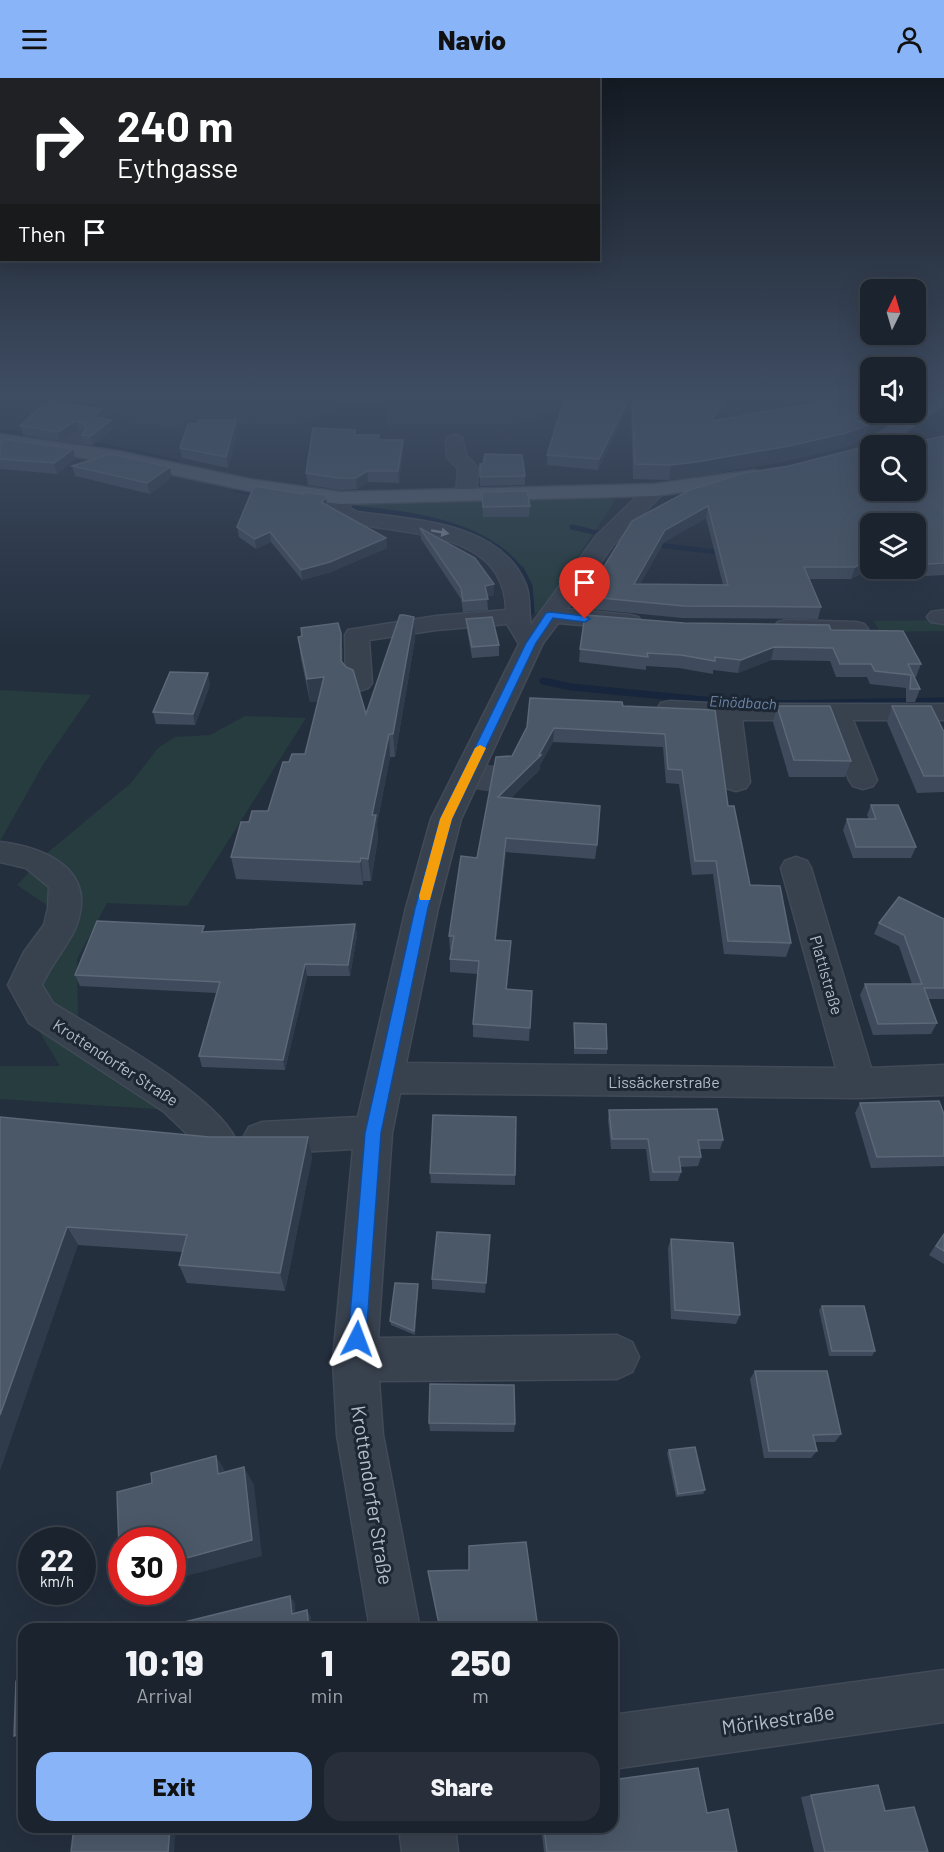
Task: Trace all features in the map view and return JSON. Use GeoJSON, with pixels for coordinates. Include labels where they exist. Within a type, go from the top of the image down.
{"type":"FeatureCollection","features":[{"type":"Feature","properties":{"kind":"main road"},"geometry":{"type":"LineString","coordinates":[[226,480],[340,506],[466,495],[654,490],[731,480]]}},
{"type":"Feature","properties":{"kind":"street"},"geometry":{"type":"LineString","coordinates":[[466,495],[467,480]]}},
{"type":"Feature","properties":{"kind":"street","name":"Krottendorfer Straße"},"geometry":{"type":"LineString","coordinates":[[394,1623],[360,1435],[356,1360],[373,1133],[422,908],[446,819],[517,701],[533,625],[584,572],[608,536],[654,490]]}},
{"type":"Feature","properties":{"kind":"street"},"geometry":{"type":"LineString","coordinates":[[340,506],[452,534],[479,544],[510,571],[518,598],[533,625]]}},
{"type":"Feature","properties":{"kind":"street"},"geometry":{"type":"LineString","coordinates":[[359,683],[357,635],[436,623],[647,624]]}},
{"type":"Feature","properties":{"kind":"street"},"geometry":{"type":"LineString","coordinates":[[766,627],[856,628]]}},
{"type":"Feature","properties":{"kind":"street"},"geometry":{"type":"LineString","coordinates":[[648,708],[729,712],[943,715]]}},
{"type":"Feature","properties":{"kind":"street"},"geometry":{"type":"LineString","coordinates":[[729,712],[736,782]]}},
{"type":"Feature","properties":{"kind":"street"},"geometry":{"type":"LineString","coordinates":[[837,712],[863,780]]}},
{"type":"Feature","properties":{"kind":"street","name":"Krottendorfer Straße"},"geometry":{"type":"LineString","coordinates":[[0,852],[46,864],[64,885],[64,908],[59,928],[36,961],[25,985],[41,1013],[176,1100],[216,1137]]}},
{"type":"Feature","properties":{"kind":"street","name":"Plattlstraße"},"geometry":{"type":"LineString","coordinates":[[796,868],[858,1083]]}},
{"type":"Feature","properties":{"kind":"street","name":"Lissäckerstraße"},"geometry":{"type":"LineString","coordinates":[[384,1078],[858,1083],[944,1080]]}},
{"type":"Feature","properties":{"kind":"street","name":"Krottendorfer Straße"},"geometry":{"type":"LineString","coordinates":[[157,1132],[216,1137],[301,1138],[345,1132],[373,1133]]}},
{"type":"Feature","properties":{"kind":"street"},"geometry":{"type":"LineString","coordinates":[[356,1360],[617,1357]]}},
{"type":"Feature","properties":{"kind":"street","name":"Mörikestraße"},"geometry":{"type":"LineString","coordinates":[[618,1741],[944,1696]]}},
{"type":"Feature","properties":{"kind":"street"},"geometry":{"type":"LineString","coordinates":[[428,1833],[430,1852]]}},
{"type":"Feature","properties":{"kind":"green space"},"geometry":{"type":"Polygon","coordinates":[[[608,497],[615,501],[540,613],[524,613],[502,555],[352,512],[350,504],[608,497]]]}},
{"type":"Feature","properties":{"kind":"green space"},"geometry":{"type":"Polygon","coordinates":[[[944,620],[944,631],[880,632],[874,621],[944,620]]]}},
{"type":"Feature","properties":{"kind":"green space"},"geometry":{"type":"Polygon","coordinates":[[[0,690],[91,695],[44,763],[0,841],[0,690]]]}},
{"type":"Feature","properties":{"kind":"green space"},"geometry":{"type":"Polygon","coordinates":[[[245,716],[306,718],[187,906],[107,903],[77,959],[78,1017],[216,1113],[0,1099],[0,1066],[60,1066],[13,988],[51,908],[17,885],[46,854],[131,783],[158,748],[175,737],[210,735],[245,716]]]}},
{"type":"Feature","properties":{"kind":"building"},"geometry":{"type":"Polygon","coordinates":[[[133,480],[152,480],[147,483],[133,480]]]}},
{"type":"Feature","properties":{"kind":"building"},"geometry":{"type":"Polygon","coordinates":[[[722,480],[860,480],[860,501],[926,501],[926,480],[944,480],[944,563],[926,564],[926,513],[860,513],[860,564],[855,567],[804,567],[821,607],[684,606],[591,597],[597,587],[592,586],[632,521],[690,490],[722,480]],[[708,506],[665,530],[634,584],[728,585],[708,506]]]}},
{"type":"Feature","properties":{"kind":"building"},"geometry":{"type":"Polygon","coordinates":[[[254,486],[326,495],[321,502],[386,538],[330,562],[301,570],[270,532],[255,539],[237,527],[254,486]]]}},
{"type":"Feature","properties":{"kind":"building"},"geometry":{"type":"Polygon","coordinates":[[[527,491],[530,506],[483,507],[482,492],[527,491]]]}},
{"type":"Feature","properties":{"kind":"building"},"geometry":{"type":"Polygon","coordinates":[[[420,528],[475,558],[494,584],[485,586],[488,599],[463,601],[461,588],[420,528]]]}},
{"type":"Feature","properties":{"kind":"building"},"geometry":{"type":"Polygon","coordinates":[[[400,615],[414,617],[393,734],[389,734],[372,815],[376,815],[368,859],[361,858],[360,862],[231,857],[241,822],[249,822],[252,811],[268,811],[283,762],[289,762],[292,754],[305,754],[324,677],[307,679],[298,637],[302,636],[301,628],[338,623],[341,633],[341,661],[353,670],[366,714],[400,615]]]}},
{"type":"Feature","properties":{"kind":"building"},"geometry":{"type":"Polygon","coordinates":[[[585,615],[684,623],[829,625],[831,630],[903,631],[921,664],[908,664],[920,689],[910,689],[911,675],[875,671],[871,664],[840,664],[833,648],[774,647],[741,660],[715,657],[715,661],[681,655],[647,653],[648,657],[580,649],[585,615]]]}},
{"type":"Feature","properties":{"kind":"building"},"geometry":{"type":"Polygon","coordinates":[[[492,617],[499,645],[472,647],[466,619],[492,617]]]}},
{"type":"Feature","properties":{"kind":"building"},"geometry":{"type":"Polygon","coordinates":[[[170,672],[208,673],[193,714],[153,712],[170,672]]]}},
{"type":"Feature","properties":{"kind":"building"},"geometry":{"type":"Polygon","coordinates":[[[530,698],[622,702],[623,706],[715,710],[728,806],[734,806],[750,885],[780,886],[791,943],[728,941],[716,861],[695,861],[682,770],[668,769],[665,734],[554,728],[539,755],[541,755],[498,797],[600,806],[597,845],[506,838],[495,940],[511,941],[506,989],[532,991],[530,1028],[473,1024],[479,961],[450,959],[454,936],[449,936],[461,856],[477,858],[496,757],[512,756],[527,727],[530,698]]]}},
{"type":"Feature","properties":{"kind":"building"},"geometry":{"type":"Polygon","coordinates":[[[777,706],[830,706],[851,761],[794,760],[777,706]]]}},
{"type":"Feature","properties":{"kind":"building"},"geometry":{"type":"Polygon","coordinates":[[[892,706],[931,706],[944,732],[944,776],[924,776],[892,706]]]}},
{"type":"Feature","properties":{"kind":"building"},"geometry":{"type":"Polygon","coordinates":[[[871,805],[898,805],[916,847],[856,847],[847,819],[876,819],[871,805]]]}},
{"type":"Feature","properties":{"kind":"building"},"geometry":{"type":"Polygon","coordinates":[[[899,897],[944,919],[944,988],[924,988],[937,1023],[878,1024],[865,984],[922,984],[904,935],[879,923],[899,897]]]}},
{"type":"Feature","properties":{"kind":"building"},"geometry":{"type":"Polygon","coordinates":[[[97,921],[204,926],[202,932],[355,924],[348,965],[305,964],[283,1060],[199,1056],[220,982],[75,975],[97,921]]]}},
{"type":"Feature","properties":{"kind":"building"},"geometry":{"type":"Polygon","coordinates":[[[574,1023],[606,1024],[607,1049],[575,1048],[574,1023]]]}},
{"type":"Feature","properties":{"kind":"building"},"geometry":{"type":"Polygon","coordinates":[[[939,1101],[944,1114],[944,1156],[877,1157],[860,1103],[939,1101]]]}},
{"type":"Feature","properties":{"kind":"building"},"geometry":{"type":"Polygon","coordinates":[[[717,1109],[723,1140],[698,1140],[701,1157],[679,1157],[681,1172],[653,1172],[648,1139],[612,1139],[609,1110],[717,1109]]]}},
{"type":"Feature","properties":{"kind":"building"},"geometry":{"type":"Polygon","coordinates":[[[433,1115],[516,1117],[515,1175],[430,1173],[433,1115]]]}},
{"type":"Feature","properties":{"kind":"building"},"geometry":{"type":"Polygon","coordinates":[[[0,1117],[209,1137],[308,1137],[280,1273],[179,1265],[187,1235],[67,1227],[0,1415],[0,1117]]]}},
{"type":"Feature","properties":{"kind":"building"},"geometry":{"type":"Polygon","coordinates":[[[437,1232],[490,1235],[486,1283],[432,1279],[437,1232]]]}},
{"type":"Feature","properties":{"kind":"building"},"geometry":{"type":"Polygon","coordinates":[[[944,1234],[944,1251],[936,1246],[944,1234]]]}},
{"type":"Feature","properties":{"kind":"building"},"geometry":{"type":"Polygon","coordinates":[[[671,1239],[733,1243],[740,1315],[675,1310],[671,1239]]]}},
{"type":"Feature","properties":{"kind":"building"},"geometry":{"type":"Polygon","coordinates":[[[395,1283],[418,1284],[414,1331],[390,1321],[395,1283]]]}},
{"type":"Feature","properties":{"kind":"building"},"geometry":{"type":"Polygon","coordinates":[[[822,1306],[864,1306],[875,1351],[832,1351],[822,1306]]]}},
{"type":"Feature","properties":{"kind":"building"},"geometry":{"type":"Polygon","coordinates":[[[755,1371],[827,1371],[841,1434],[813,1435],[817,1451],[769,1451],[755,1371]]]}},
{"type":"Feature","properties":{"kind":"building"},"geometry":{"type":"Polygon","coordinates":[[[430,1384],[514,1385],[515,1424],[429,1423],[430,1384]]]}},
{"type":"Feature","properties":{"kind":"building"},"geometry":{"type":"Polygon","coordinates":[[[695,1447],[705,1490],[678,1494],[669,1450],[695,1447]]]}},
{"type":"Feature","properties":{"kind":"building"},"geometry":{"type":"Polygon","coordinates":[[[216,1456],[218,1474],[244,1467],[252,1540],[186,1558],[186,1527],[118,1527],[117,1492],[152,1483],[151,1473],[216,1456]]]}},
{"type":"Feature","properties":{"kind":"building"},"geometry":{"type":"Polygon","coordinates":[[[526,1542],[537,1623],[439,1623],[428,1571],[469,1570],[469,1546],[526,1542]]]}},
{"type":"Feature","properties":{"kind":"building"},"geometry":{"type":"Polygon","coordinates":[[[290,1596],[292,1614],[307,1610],[308,1623],[180,1623],[290,1596]]]}},
{"type":"Feature","properties":{"kind":"building"},"geometry":{"type":"Polygon","coordinates":[[[18,1680],[18,1735],[14,1736],[16,1681],[18,1680]]]}},
{"type":"Feature","properties":{"kind":"building"},"geometry":{"type":"Polygon","coordinates":[[[698,1768],[707,1813],[728,1809],[737,1852],[547,1852],[545,1833],[618,1833],[618,1779],[698,1768]]]}},
{"type":"Feature","properties":{"kind":"building"},"geometry":{"type":"Polygon","coordinates":[[[878,1785],[885,1811],[914,1807],[928,1852],[825,1852],[811,1795],[878,1785]]]}},
{"type":"Feature","properties":{"kind":"building"},"geometry":{"type":"Polygon","coordinates":[[[73,1833],[170,1833],[168,1852],[71,1852],[73,1833]]]}},
{"type":"Feature","properties":{"kind":"waterway","name":"Einödbach"},"geometry":{"type":"LineString","coordinates":[[237,490],[261,495]]}},
{"type":"Feature","properties":{"kind":"waterway","name":"Einödbach"},"geometry":{"type":"LineString","coordinates":[[316,504],[399,513],[456,526],[481,537],[504,552],[522,571]]}},
{"type":"Feature","properties":{"kind":"waterway","name":"Einödbach"},"geometry":{"type":"LineString","coordinates":[[572,527],[610,536]]}},
{"type":"Feature","properties":{"kind":"waterway","name":"Einödbach"},"geometry":{"type":"LineString","coordinates":[[650,544],[726,553]]}},
{"type":"Feature","properties":{"kind":"waterway","name":"Einödbach"},"geometry":{"type":"LineString","coordinates":[[521,570],[529,586],[531,611]]}},
{"type":"Feature","properties":{"kind":"waterway","name":"Einödbach"},"geometry":{"type":"LineString","coordinates":[[543,681],[571,687],[746,704]]}},
{"type":"Feature","properties":{"kind":"waterway","name":"Einödbach"},"geometry":{"type":"LineString","coordinates":[[760,704],[944,701]]}},
{"type":"Feature","properties":{"kind":"tunnel"},"geometry":{"type":"LineString","coordinates":[[468,775],[509,777],[530,761]]}},
{"type":"Feature","properties":{"kind":"slow traffic"},"geometry":{"type":"LineString","coordinates":[[425,896],[446,819],[480,748]]}},
{"type":"Feature","properties":{"kind":"route"},"geometry":{"type":"LineString","coordinates":[[357,1339],[373,1133],[422,908],[446,819],[531,643],[550,615],[585,619]]}}]}
